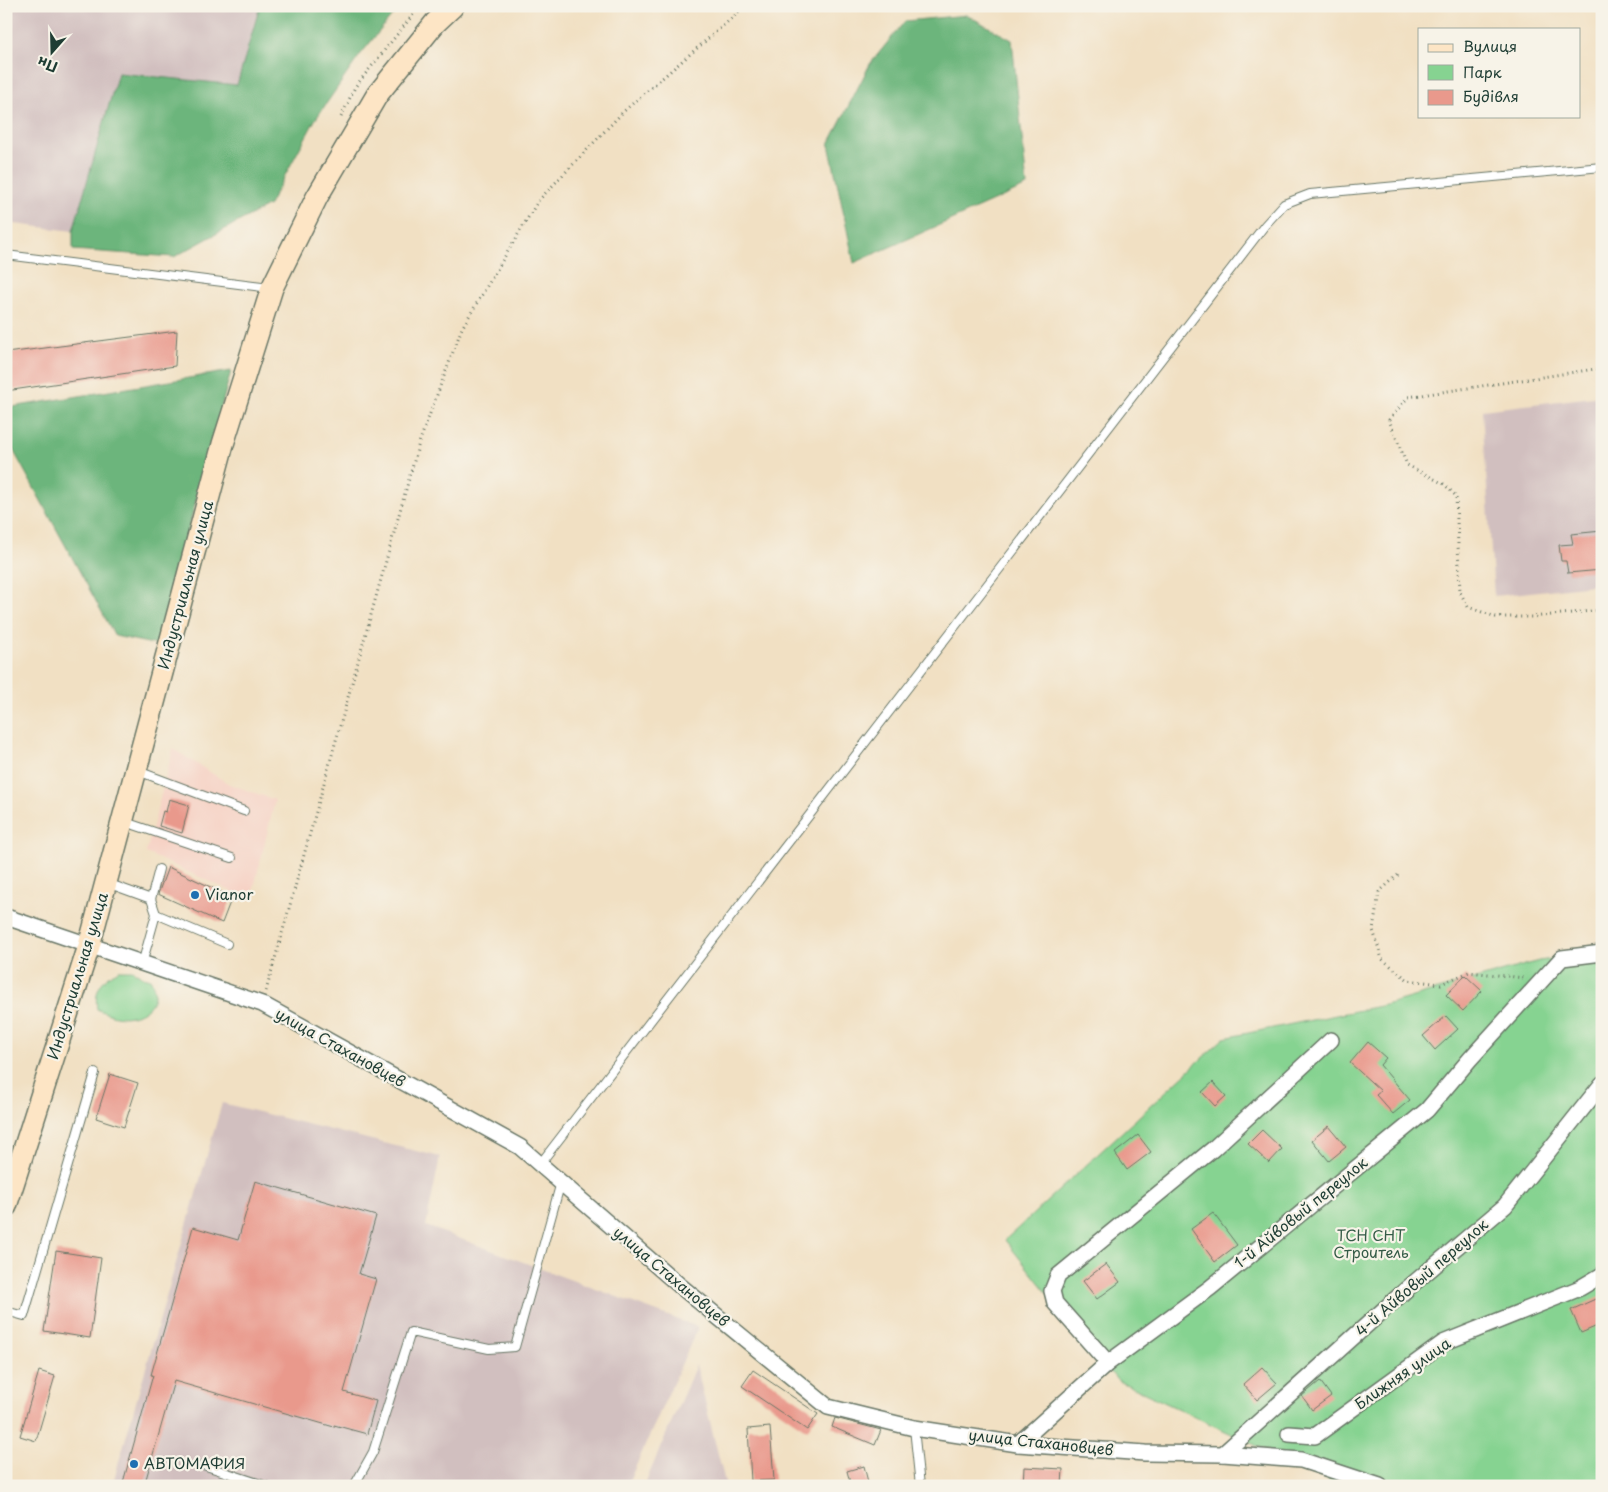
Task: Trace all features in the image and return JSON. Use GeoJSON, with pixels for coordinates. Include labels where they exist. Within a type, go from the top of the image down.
{"type":"FeatureCollection","features":[{"type":"Feature","properties":{"kind":"main road","name":"Индустриальная улица"},"geometry":{"type":"LineString","coordinates":[[6,1206],[89,946],[223,444],[272,288],[316,196],[377,95],[435,23],[453,6]]}},
{"type":"Feature","properties":{"kind":"street","name":"улица Стахановцев"},"geometry":{"type":"LineString","coordinates":[[6,917],[262,1004],[520,1147],[679,1284],[828,1407],[914,1428],[1018,1444],[1145,1453],[1223,1454],[1301,1460],[1380,1486]]}},
{"type":"Feature","properties":{"kind":"street","name":"1-й Айвовый переулок"},"geometry":{"type":"LineString","coordinates":[[1018,1444],[1108,1363],[1210,1288],[1427,1110],[1470,1059],[1562,958],[1602,953]]}},
{"type":"Feature","properties":{"kind":"street"},"geometry":{"type":"LineString","coordinates":[[1108,1363],[1055,1303],[1052,1291],[1058,1276],[1213,1149],[1331,1040]]}},
{"type":"Feature","properties":{"kind":"street","name":"4-й Айвовый переулок"},"geometry":{"type":"LineString","coordinates":[[1223,1454],[1408,1288],[1505,1206],[1602,1084]]}},
{"type":"Feature","properties":{"kind":"street","name":"Ближняя улица"},"geometry":{"type":"LineString","coordinates":[[1290,1434],[1315,1436],[1443,1343],[1580,1288],[1602,1275]]}},
{"type":"Feature","properties":{"kind":"lane"},"geometry":{"type":"LineString","coordinates":[[540,1164],[1264,225],[1284,204],[1310,194],[1602,167]]}},
{"type":"Feature","properties":{"kind":"lane"},"geometry":{"type":"LineString","coordinates":[[6,255],[272,288]]}},
{"type":"Feature","properties":{"kind":"lane"},"geometry":{"type":"LineString","coordinates":[[136,770],[244,811]]}},
{"type":"Feature","properties":{"kind":"lane"},"geometry":{"type":"LineString","coordinates":[[123,822],[232,858]]}},
{"type":"Feature","properties":{"kind":"lane"},"geometry":{"type":"LineString","coordinates":[[142,964],[156,914],[151,899],[159,870]]}},
{"type":"Feature","properties":{"kind":"lane"},"geometry":{"type":"LineString","coordinates":[[106,883],[151,899]]}},
{"type":"Feature","properties":{"kind":"lane"},"geometry":{"type":"LineString","coordinates":[[156,914],[227,944]]}},
{"type":"Feature","properties":{"kind":"lane"},"geometry":{"type":"LineString","coordinates":[[6,1311],[24,1316],[95,1073]]}},
{"type":"Feature","properties":{"kind":"lane"},"geometry":{"type":"LineString","coordinates":[[354,1486],[373,1452],[411,1332],[489,1349],[515,1347],[561,1182]]}},
{"type":"Feature","properties":{"kind":"lane"},"geometry":{"type":"LineString","coordinates":[[914,1428],[920,1486]]}},
{"type":"Feature","properties":{"kind":"lane"},"geometry":{"type":"LineString","coordinates":[[202,1465],[267,1486]]}},
{"type":"Feature","properties":{"kind":"path"},"geometry":{"type":"LineString","coordinates":[[262,1004],[419,442],[462,328],[538,201],[624,111],[746,6]]}},
{"type":"Feature","properties":{"kind":"path"},"geometry":{"type":"LineString","coordinates":[[1602,368],[1408,397],[1389,420],[1407,465],[1444,484],[1456,496],[1460,592],[1468,607],[1496,617],[1532,617],[1602,610]]}},
{"type":"Feature","properties":{"kind":"path"},"geometry":{"type":"LineString","coordinates":[[1398,875],[1379,892],[1373,930],[1382,959],[1408,980],[1441,984],[1469,972],[1543,980]]}},
{"type":"Feature","properties":{"kind":"shaded area"},"geometry":{"type":"Polygon","coordinates":[[[6,6],[260,6],[237,86],[118,74],[73,231],[6,223],[6,6]]]}},
{"type":"Feature","properties":{"kind":"shaded area"},"geometry":{"type":"Polygon","coordinates":[[[1602,396],[1602,584],[1494,596],[1482,410],[1602,396]]]}},
{"type":"Feature","properties":{"kind":"shaded area"},"geometry":{"type":"Polygon","coordinates":[[[173,749],[229,784],[275,800],[251,900],[146,853],[173,749]]]}},
{"type":"Feature","properties":{"kind":"shaded area"},"geometry":{"type":"Polygon","coordinates":[[[222,1103],[440,1157],[426,1226],[698,1327],[627,1486],[112,1486],[222,1103]]]}},
{"type":"Feature","properties":{"kind":"shaded area"},"geometry":{"type":"Polygon","coordinates":[[[696,1365],[726,1486],[644,1486],[696,1365]]]}},
{"type":"Feature","properties":{"kind":"green space"},"geometry":{"type":"Polygon","coordinates":[[[260,6],[400,6],[360,55],[315,120],[269,205],[174,257],[73,250],[73,231],[118,73],[237,85],[260,6]]]}},
{"type":"Feature","properties":{"kind":"green space"},"geometry":{"type":"Polygon","coordinates":[[[967,15],[1012,40],[1027,186],[854,263],[829,144],[870,64],[905,21],[967,15]]]}},
{"type":"Feature","properties":{"kind":"green space"},"geometry":{"type":"Polygon","coordinates":[[[231,371],[157,645],[115,636],[6,437],[6,408],[231,371]]]}},
{"type":"Feature","properties":{"kind":"green space","name":"ТСН СНТ Строитель"},"geometry":{"type":"Polygon","coordinates":[[[1602,952],[1602,1486],[1342,1486],[1117,1380],[1005,1240],[1224,1038],[1385,1005],[1539,961],[1602,952]]]}},
{"type":"Feature","properties":{"kind":"green space"},"geometry":{"type":"Polygon","coordinates":[[[119,970],[132,970],[150,979],[153,985],[154,997],[152,1003],[144,1011],[122,1017],[97,1009],[96,1002],[100,985],[119,970]]]}},
{"type":"Feature","properties":{"kind":"building"},"geometry":{"type":"Polygon","coordinates":[[[177,331],[175,366],[6,391],[6,353],[177,331]]]}},
{"type":"Feature","properties":{"kind":"building"},"geometry":{"type":"Polygon","coordinates":[[[1602,531],[1602,570],[1568,573],[1566,561],[1561,561],[1559,545],[1573,544],[1571,534],[1602,531]]]}},
{"type":"Feature","properties":{"kind":"building"},"geometry":{"type":"Polygon","coordinates":[[[169,799],[189,805],[182,833],[159,826],[163,811],[166,812],[169,799]]]}},
{"type":"Feature","properties":{"kind":"building","name":"Vianor"},"geometry":{"type":"Polygon","coordinates":[[[168,867],[232,897],[222,923],[158,894],[168,867]]]}},
{"type":"Feature","properties":{"kind":"building"},"geometry":{"type":"Polygon","coordinates":[[[1465,975],[1482,991],[1463,1011],[1446,995],[1465,975]]]}},
{"type":"Feature","properties":{"kind":"building"},"geometry":{"type":"Polygon","coordinates":[[[1446,1016],[1458,1029],[1435,1050],[1423,1036],[1446,1016]]]}},
{"type":"Feature","properties":{"kind":"building"},"geometry":{"type":"Polygon","coordinates":[[[1368,1042],[1386,1058],[1380,1065],[1410,1100],[1393,1114],[1376,1095],[1381,1091],[1350,1063],[1368,1042]]]}},
{"type":"Feature","properties":{"kind":"building"},"geometry":{"type":"Polygon","coordinates":[[[110,1074],[138,1083],[124,1127],[96,1118],[110,1074]]]}},
{"type":"Feature","properties":{"kind":"building"},"geometry":{"type":"Polygon","coordinates":[[[1213,1082],[1226,1096],[1215,1106],[1202,1092],[1213,1082]]]}},
{"type":"Feature","properties":{"kind":"building"},"geometry":{"type":"Polygon","coordinates":[[[1329,1126],[1346,1147],[1329,1161],[1312,1140],[1329,1126]]]}},
{"type":"Feature","properties":{"kind":"building"},"geometry":{"type":"Polygon","coordinates":[[[1262,1130],[1282,1149],[1269,1163],[1248,1144],[1262,1130]]]}},
{"type":"Feature","properties":{"kind":"building"},"geometry":{"type":"Polygon","coordinates":[[[1138,1135],[1151,1152],[1127,1170],[1115,1153],[1138,1135]]]}},
{"type":"Feature","properties":{"kind":"building"},"geometry":{"type":"Polygon","coordinates":[[[255,1181],[376,1216],[359,1274],[376,1279],[344,1392],[376,1401],[367,1434],[334,1425],[334,1427],[174,1381],[144,1486],[122,1486],[193,1227],[238,1240],[255,1181]]]}},
{"type":"Feature","properties":{"kind":"building"},"geometry":{"type":"Polygon","coordinates":[[[1213,1213],[1237,1245],[1215,1262],[1191,1229],[1213,1213]]]}},
{"type":"Feature","properties":{"kind":"building"},"geometry":{"type":"Polygon","coordinates":[[[56,1251],[101,1258],[90,1338],[44,1331],[56,1251]]]}},
{"type":"Feature","properties":{"kind":"building"},"geometry":{"type":"Polygon","coordinates":[[[1106,1264],[1120,1282],[1097,1299],[1083,1281],[1106,1264]]]}},
{"type":"Feature","properties":{"kind":"building"},"geometry":{"type":"Polygon","coordinates":[[[1602,1296],[1602,1324],[1581,1333],[1571,1310],[1602,1296]]]}},
{"type":"Feature","properties":{"kind":"building"},"geometry":{"type":"Polygon","coordinates":[[[1262,1367],[1277,1383],[1257,1400],[1243,1384],[1262,1367]]]}},
{"type":"Feature","properties":{"kind":"building"},"geometry":{"type":"Polygon","coordinates":[[[753,1370],[818,1414],[807,1430],[742,1386],[753,1370]]]}},
{"type":"Feature","properties":{"kind":"building"},"geometry":{"type":"Polygon","coordinates":[[[39,1371],[55,1376],[36,1441],[20,1436],[39,1371]]]}},
{"type":"Feature","properties":{"kind":"building"},"geometry":{"type":"Polygon","coordinates":[[[1320,1381],[1331,1396],[1312,1410],[1302,1396],[1320,1381]]]}},
{"type":"Feature","properties":{"kind":"building"},"geometry":{"type":"Polygon","coordinates":[[[835,1418],[881,1430],[875,1445],[832,1427],[835,1418]]]}},
{"type":"Feature","properties":{"kind":"building"},"geometry":{"type":"Polygon","coordinates":[[[770,1427],[774,1480],[751,1481],[748,1429],[770,1427]]]}},
{"type":"Feature","properties":{"kind":"building"},"geometry":{"type":"Polygon","coordinates":[[[864,1466],[869,1486],[851,1486],[847,1471],[864,1466]]]}},
{"type":"Feature","properties":{"kind":"building"},"geometry":{"type":"Polygon","coordinates":[[[1024,1467],[1063,1469],[1062,1486],[1023,1486],[1024,1467]]]}},
{"type":"Feature","properties":{"kind":"place","name":"Vianor"},"geometry":{"type":"Point","coordinates":[195,895]}},
{"type":"Feature","properties":{"kind":"place","name":"АВТОМАФИЯ"},"geometry":{"type":"Point","coordinates":[134,1464]}}]}
